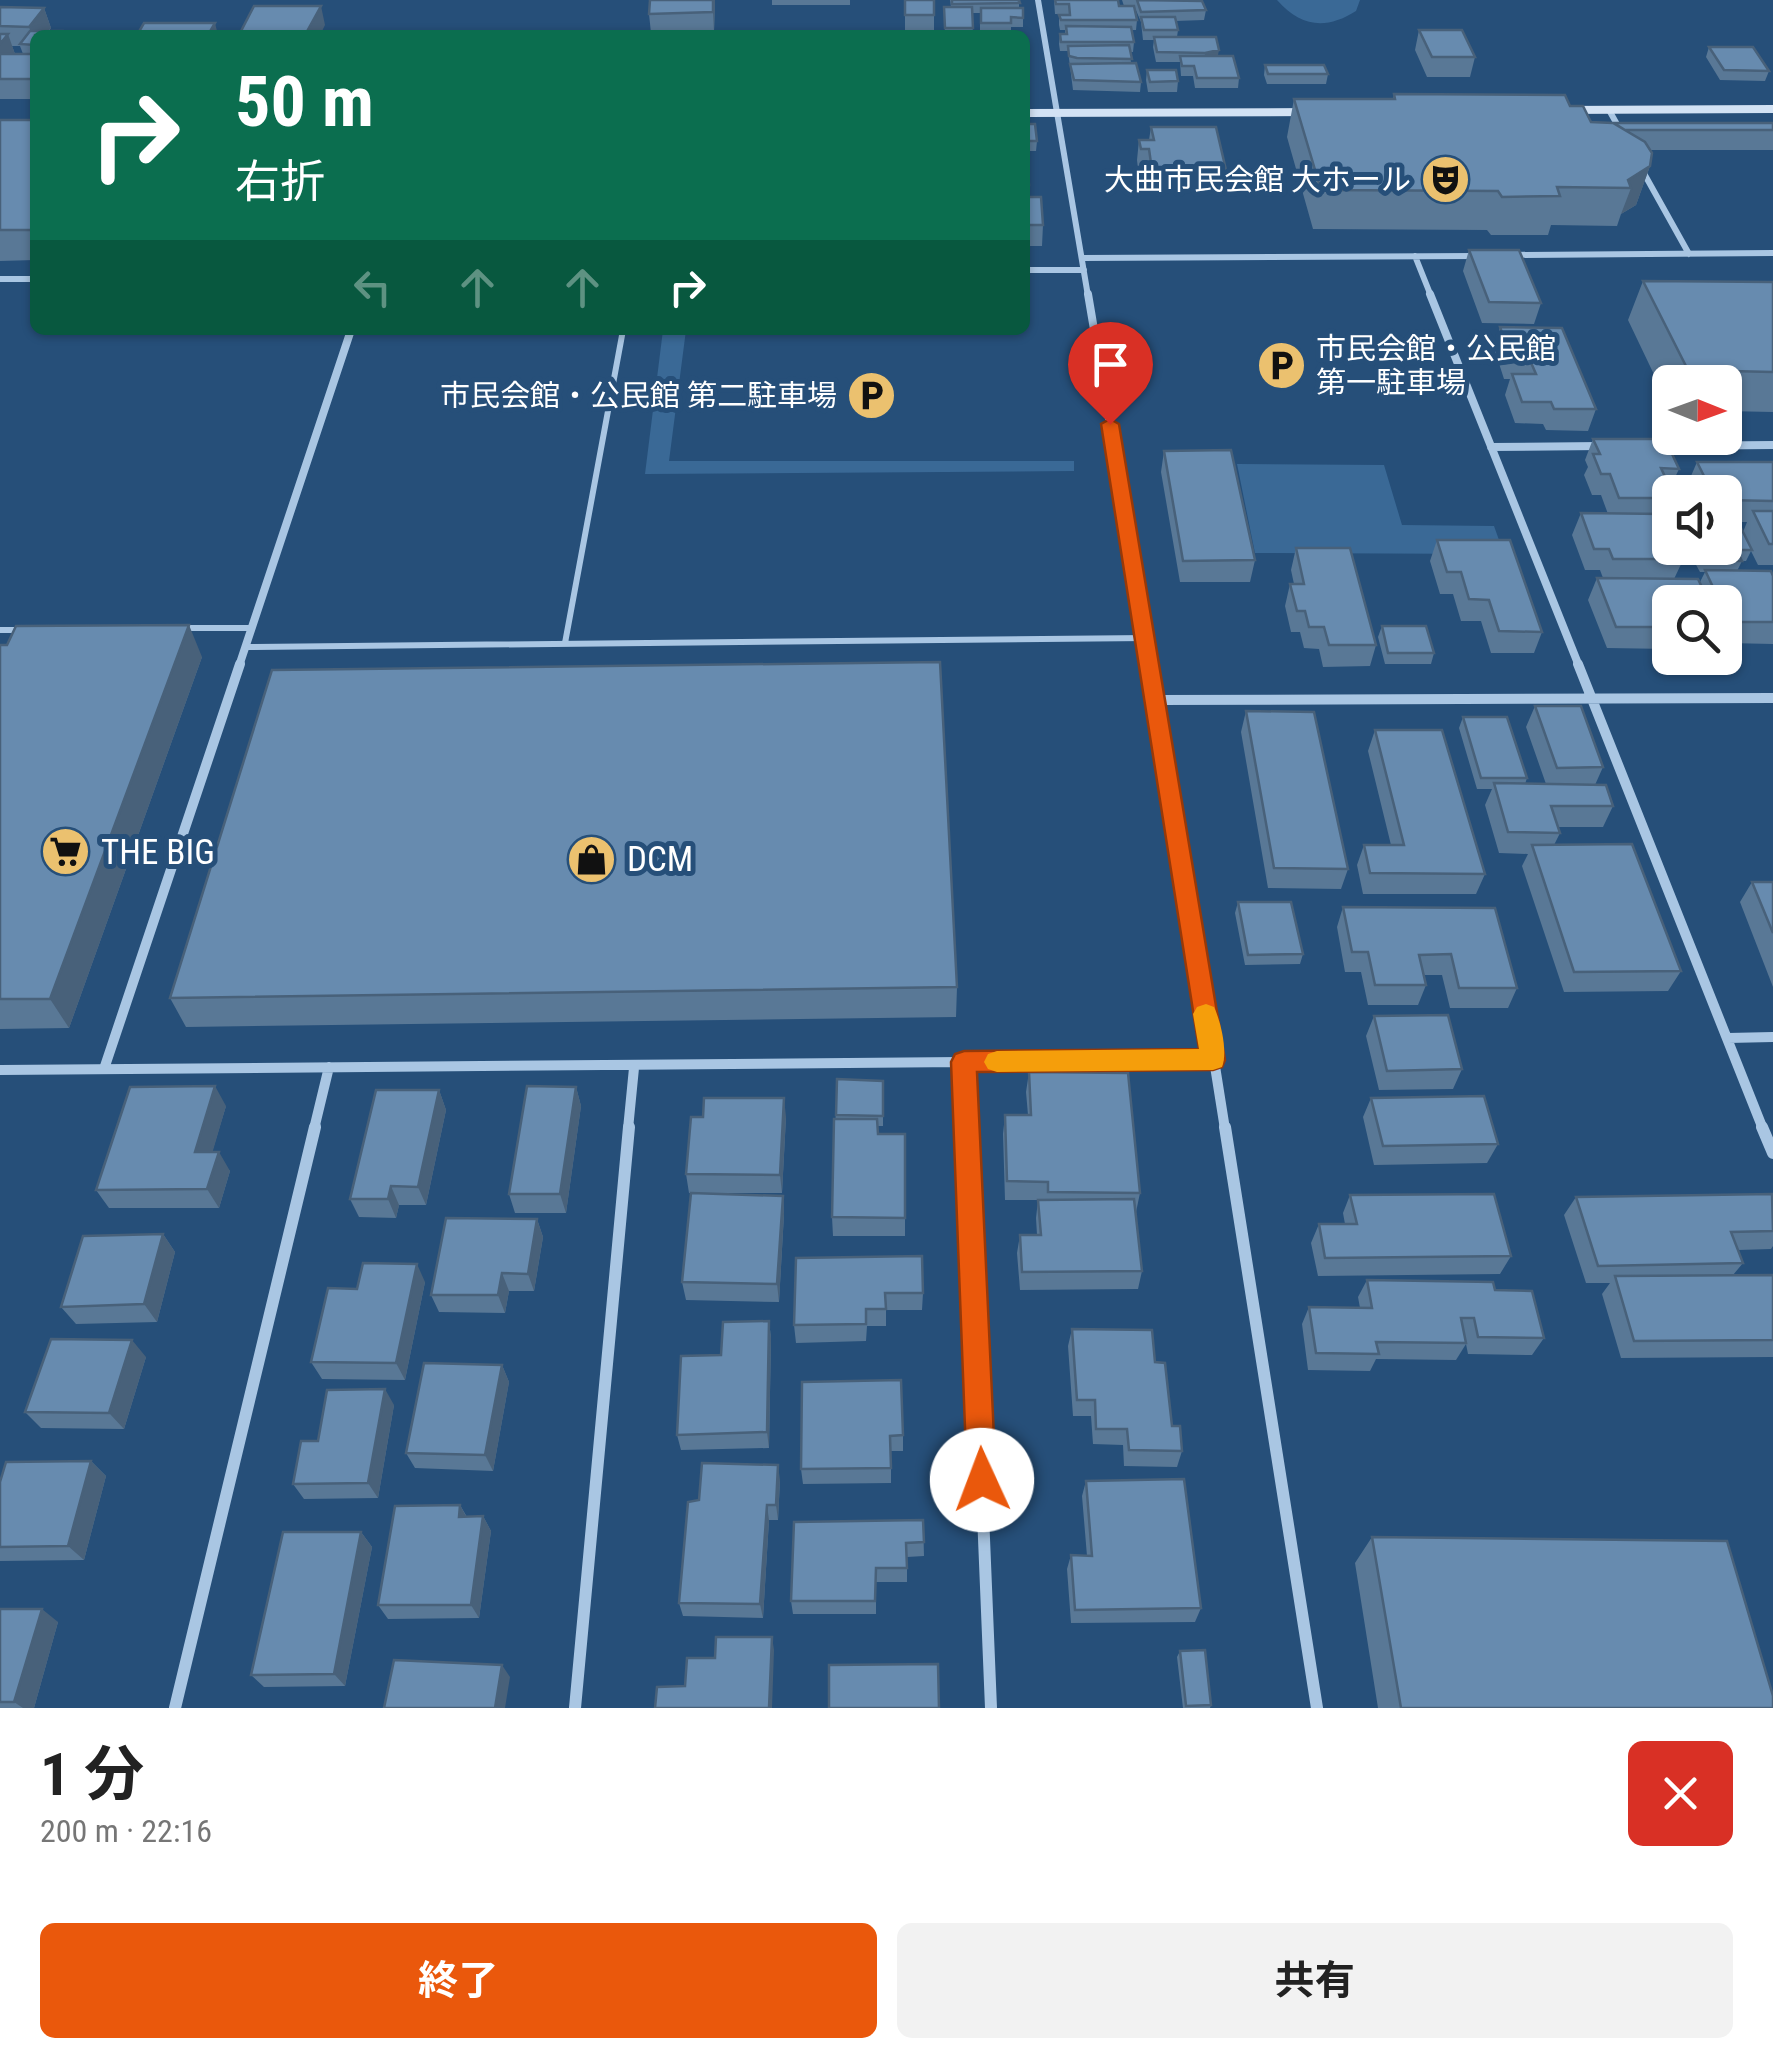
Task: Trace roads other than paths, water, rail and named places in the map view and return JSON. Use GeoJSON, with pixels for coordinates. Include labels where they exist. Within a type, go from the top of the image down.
{"type":"FeatureCollection","features":[{"type":"Feature","properties":{"kind":"street"},"geometry":{"type":"LineString","coordinates":[[1038,0],[1157,700],[1317,1708]]}},
{"type":"Feature","properties":{"kind":"street"},"geometry":{"type":"LineString","coordinates":[[1550,110],[1773,109]]}},
{"type":"Feature","properties":{"kind":"street"},"geometry":{"type":"LineString","coordinates":[[1609,110],[1627,142]]}},
{"type":"Feature","properties":{"kind":"street"},"geometry":{"type":"LineString","coordinates":[[1030,113],[1334,112]]}},
{"type":"Feature","properties":{"kind":"street"},"geometry":{"type":"LineString","coordinates":[[1636,158],[1689,254]]}},
{"type":"Feature","properties":{"kind":"street"},"geometry":{"type":"LineString","coordinates":[[1030,269],[1083,264],[1415,256],[1773,253]]}},
{"type":"Feature","properties":{"kind":"street"},"geometry":{"type":"LineString","coordinates":[[1415,256],[1773,1153]]}},
{"type":"Feature","properties":{"kind":"street"},"geometry":{"type":"LineString","coordinates":[[0,279],[30,279]]}},
{"type":"Feature","properties":{"kind":"street"},"geometry":{"type":"LineString","coordinates":[[104,1069],[350,335]]}},
{"type":"Feature","properties":{"kind":"street"},"geometry":{"type":"LineString","coordinates":[[1641,446],[1773,445]]}},
{"type":"Feature","properties":{"kind":"street"},"geometry":{"type":"LineString","coordinates":[[1491,448],[1622,446]]}},
{"type":"Feature","properties":{"kind":"street"},"geometry":{"type":"LineString","coordinates":[[1157,700],[1773,698]]}},
{"type":"Feature","properties":{"kind":"street"},"geometry":{"type":"LineString","coordinates":[[1728,1038],[1773,1037]]}},
{"type":"Feature","properties":{"kind":"street"},"geometry":{"type":"LineString","coordinates":[[0,1070],[634,1068],[1213,1060]]}},
{"type":"Feature","properties":{"kind":"street"},"geometry":{"type":"LineString","coordinates":[[964,1062],[992,1708]]}},
{"type":"Feature","properties":{"kind":"street"},"geometry":{"type":"LineString","coordinates":[[175,1708],[329,1068]]}},
{"type":"Feature","properties":{"kind":"street"},"geometry":{"type":"LineString","coordinates":[[575,1708],[634,1068]]}},
{"type":"Feature","properties":{"kind":"lane"},"geometry":{"type":"LineString","coordinates":[[565,643],[621,335]]}},
{"type":"Feature","properties":{"kind":"lane"},"geometry":{"type":"LineString","coordinates":[[176,628],[252,628]]}},
{"type":"Feature","properties":{"kind":"lane"},"geometry":{"type":"LineString","coordinates":[[0,630],[27,630]]}},
{"type":"Feature","properties":{"kind":"lane"},"geometry":{"type":"LineString","coordinates":[[246,646],[1146,638]]}},
{"type":"Feature","properties":{"kind":"place","name":"大曲市民会館 大ホール"},"geometry":{"type":"Point","coordinates":[1446,179]}},
{"type":"Feature","properties":{"kind":"place","name":"市民会館・公民館 第一駐車場"},"geometry":{"type":"Point","coordinates":[1281,365]}},
{"type":"Feature","properties":{"kind":"place","name":"市民会館・公民館 第二駐車場"},"geometry":{"type":"Point","coordinates":[872,395]}},
{"type":"Feature","properties":{"kind":"place","name":"THE BIG"},"geometry":{"type":"Point","coordinates":[66,852]}},
{"type":"Feature","properties":{"kind":"place","name":"DCM"},"geometry":{"type":"Point","coordinates":[592,859]}}]}
